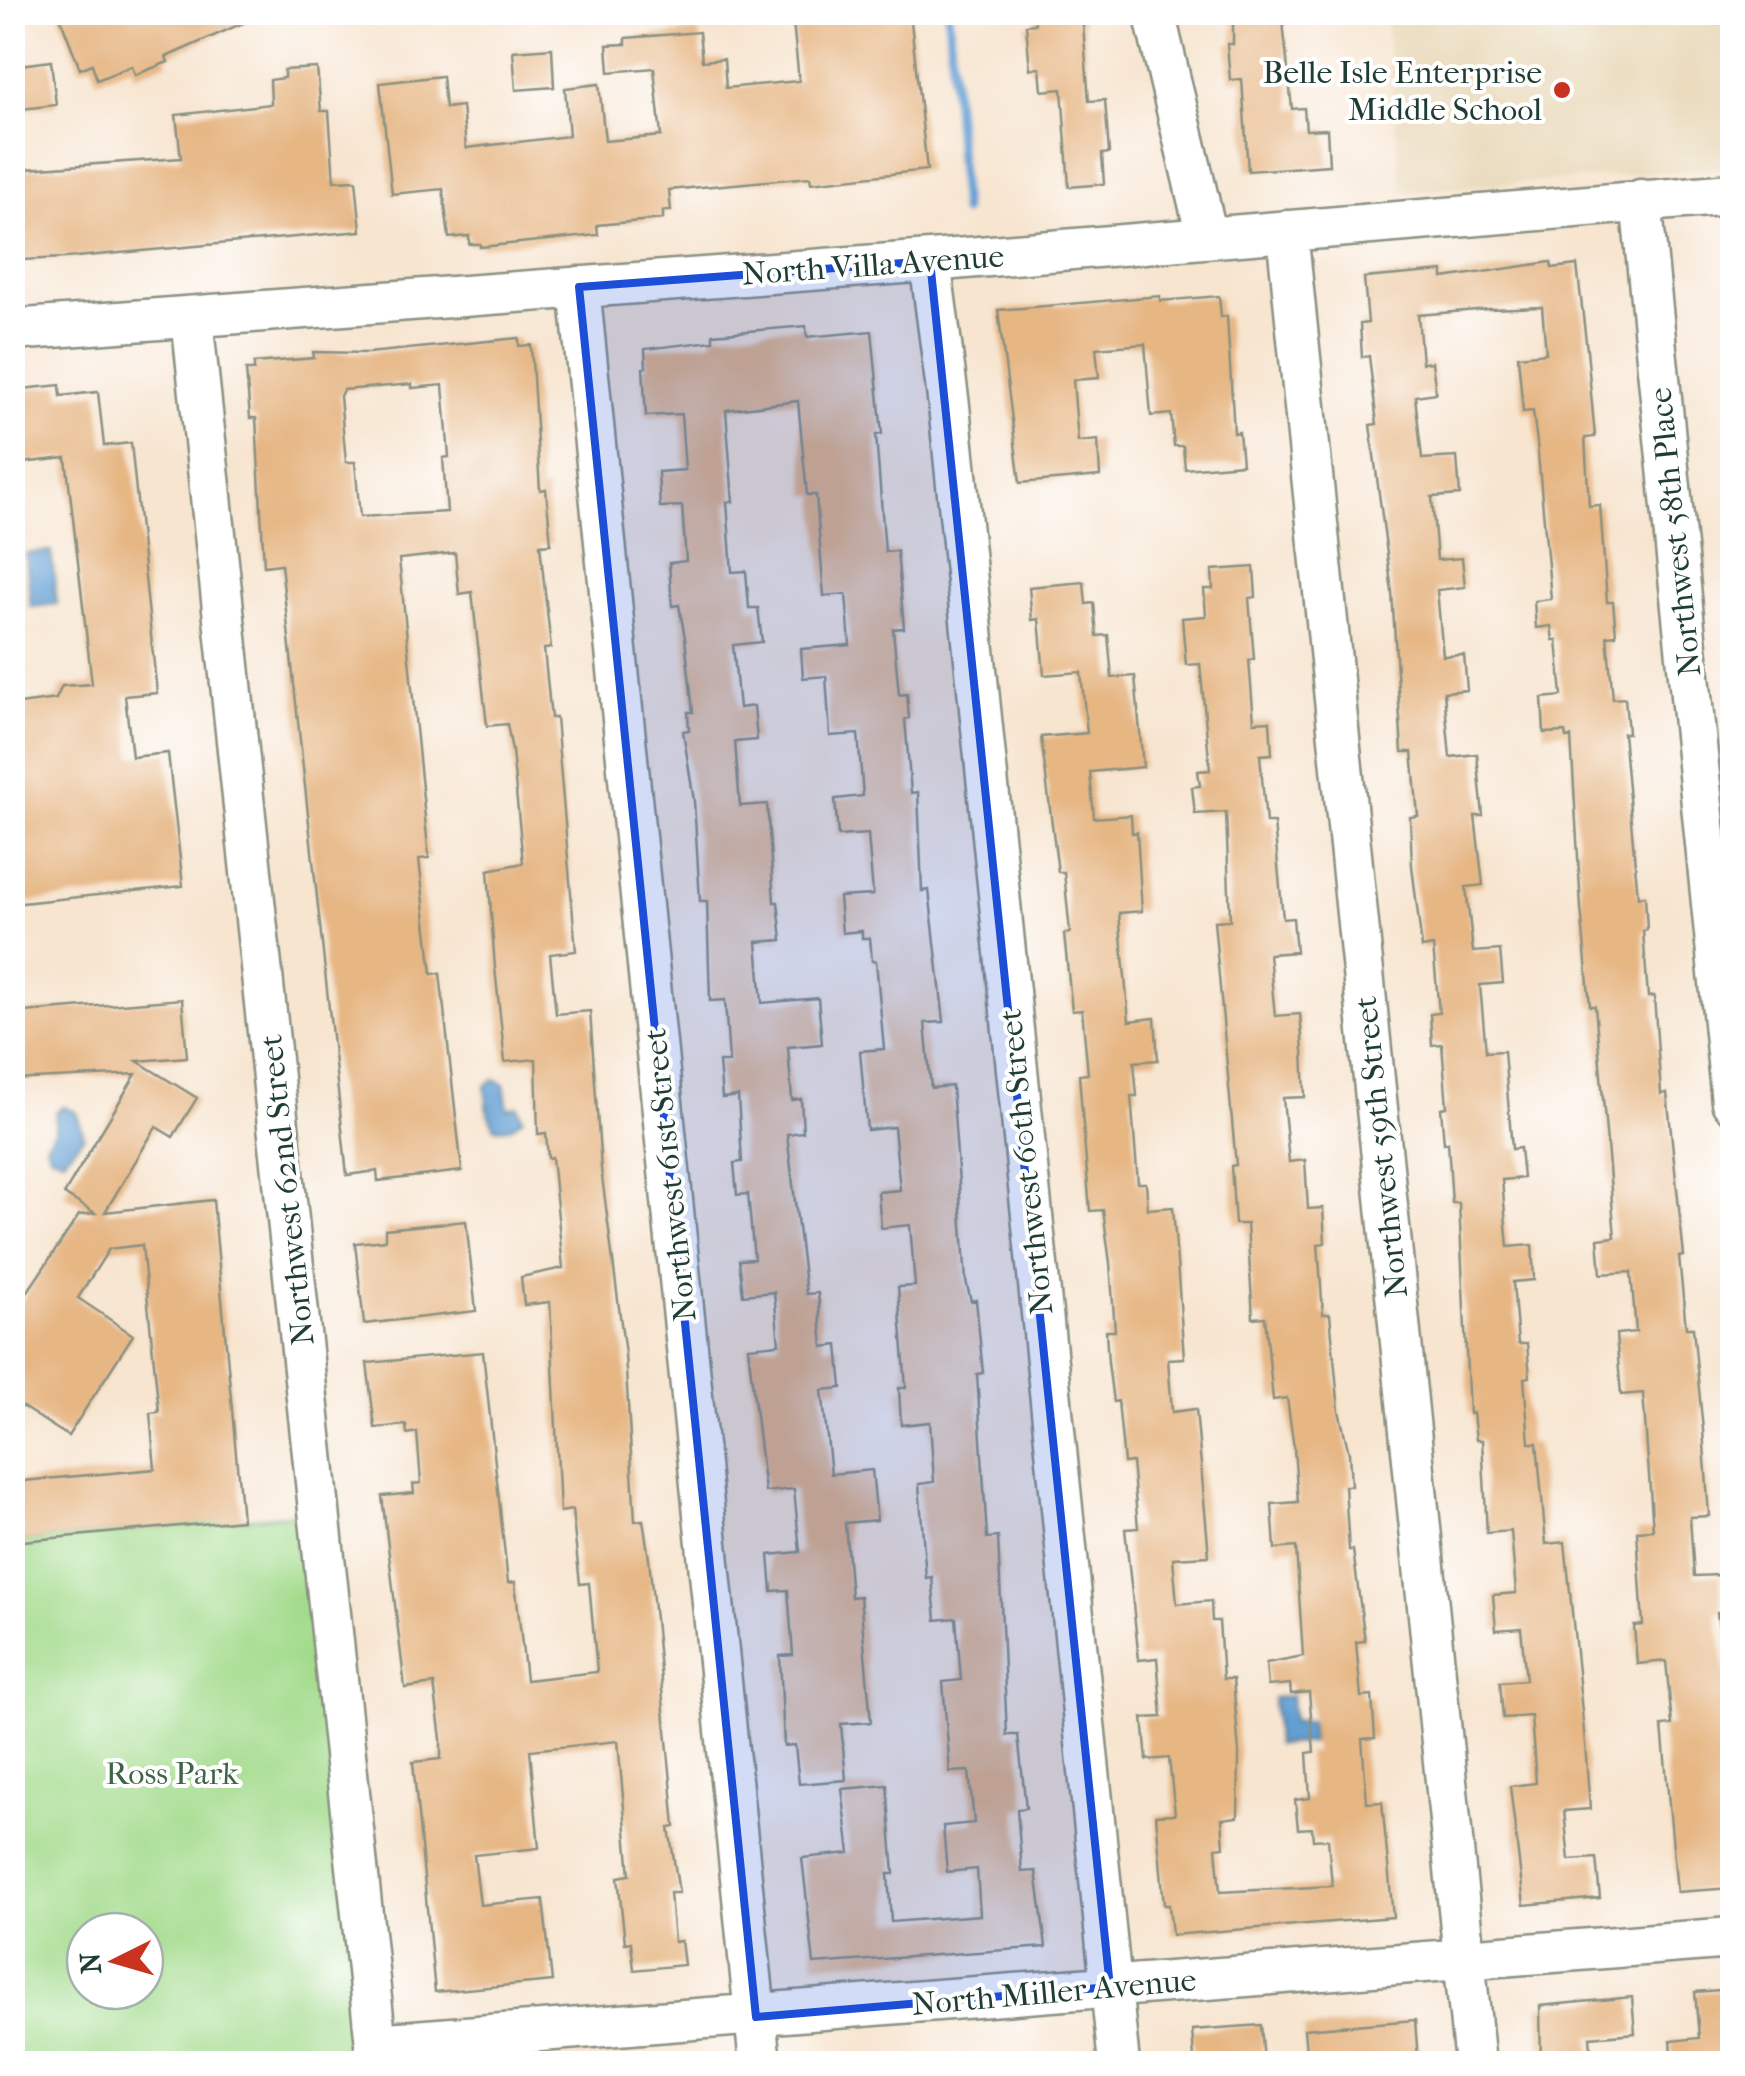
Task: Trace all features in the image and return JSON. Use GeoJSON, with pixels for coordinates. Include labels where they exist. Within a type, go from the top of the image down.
{"type":"FeatureCollection","features":[{"type":"Feature","properties":{"kind":"street"},"geometry":{"type":"LineString","coordinates":[[1154,12],[1207,237]]}},
{"type":"Feature","properties":{"kind":"street","name":"North Villa Avenue"},"geometry":{"type":"LineString","coordinates":[[12,330],[930,261],[1732,194]]}},
{"type":"Feature","properties":{"kind":"street","name":"Northwest 58th Place"},"geometry":{"type":"LineString","coordinates":[[1641,200],[1732,1102]]}},
{"type":"Feature","properties":{"kind":"street","name":"Northwest 59th Street"},"geometry":{"type":"LineString","coordinates":[[1288,231],[1475,2064]]}},
{"type":"Feature","properties":{"kind":"street","name":"Northwest 60th Street"},"geometry":{"type":"LineString","coordinates":[[930,261],[950,406],[1119,2064]]}},
{"type":"Feature","properties":{"kind":"street","name":"Northwest 61st Street"},"geometry":{"type":"LineString","coordinates":[[579,287],[760,2064]]}},
{"type":"Feature","properties":{"kind":"street","name":"Northwest 62nd Street"},"geometry":{"type":"LineString","coordinates":[[192,318],[377,2054]]}},
{"type":"Feature","properties":{"kind":"street","name":"North Miller Avenue"},"geometry":{"type":"LineString","coordinates":[[377,2054],[1110,1987],[1732,1938]]}},
{"type":"Feature","properties":{"kind":"highlighted area"},"geometry":{"type":"Polygon","coordinates":[[[930,261],[1110,1987],[756,2017],[579,287],[930,261]]]}},
{"type":"Feature","properties":{"kind":"shaded area","name":"Belle Isle Enterprise Middle School"},"geometry":{"type":"Polygon","coordinates":[[[1385,13],[1732,13],[1732,167],[1402,192],[1385,13]]]}},
{"type":"Feature","properties":{"kind":"green space","name":"Ross Park"},"geometry":{"type":"Polygon","coordinates":[[[305,1513],[363,2063],[13,2064],[13,1542],[305,1513]]]}},
{"type":"Feature","properties":{"kind":"water"},"geometry":{"type":"Polygon","coordinates":[[[51,551],[57,604],[31,607],[26,554],[51,551]]]}},
{"type":"Feature","properties":{"kind":"water"},"geometry":{"type":"Polygon","coordinates":[[[495,1079],[504,1084],[508,1109],[518,1106],[523,1118],[511,1127],[495,1128],[488,1113],[485,1086],[495,1079]]]}},
{"type":"Feature","properties":{"kind":"water"},"geometry":{"type":"Polygon","coordinates":[[[63,1107],[76,1112],[84,1136],[63,1159],[49,1154],[46,1145],[55,1129],[56,1112],[63,1107]]]}},
{"type":"Feature","properties":{"kind":"water"},"geometry":{"type":"Polygon","coordinates":[[[1291,1696],[1293,1722],[1310,1721],[1312,1742],[1276,1745],[1273,1698],[1291,1696]]]}},
{"type":"Feature","properties":{"kind":"building"},"geometry":{"type":"Polygon","coordinates":[[[58,12],[268,12],[166,57],[168,62],[135,75],[132,66],[97,80],[92,64],[80,69],[58,12]]]}},
{"type":"Feature","properties":{"kind":"building"},"geometry":{"type":"Polygon","coordinates":[[[792,12],[910,12],[927,170],[811,183],[810,177],[669,190],[671,211],[663,211],[663,219],[597,225],[598,235],[480,247],[469,244],[469,236],[449,238],[443,189],[392,194],[380,83],[442,76],[445,108],[462,106],[466,148],[569,136],[565,88],[599,84],[605,141],[661,136],[654,68],[609,72],[607,45],[626,44],[626,38],[699,32],[702,61],[724,59],[726,88],[799,81],[792,12]]]}},
{"type":"Feature","properties":{"kind":"building"},"geometry":{"type":"Polygon","coordinates":[[[1034,12],[1082,12],[1089,101],[1105,100],[1109,153],[1102,154],[1104,184],[1069,187],[1062,89],[1042,91],[1040,68],[1030,69],[1026,25],[1035,24],[1034,12]]]}},
{"type":"Feature","properties":{"kind":"building"},"geometry":{"type":"Polygon","coordinates":[[[1233,12],[1282,12],[1292,109],[1304,108],[1306,130],[1327,129],[1329,165],[1248,171],[1242,79],[1230,80],[1227,44],[1233,44],[1233,12]]]}},
{"type":"Feature","properties":{"kind":"building"},"geometry":{"type":"Polygon","coordinates":[[[552,48],[554,87],[516,90],[513,51],[552,48]]]}},
{"type":"Feature","properties":{"kind":"building"},"geometry":{"type":"Polygon","coordinates":[[[51,61],[56,105],[12,110],[12,66],[51,61]]]}},
{"type":"Feature","properties":{"kind":"building"},"geometry":{"type":"Polygon","coordinates":[[[317,68],[321,111],[329,111],[334,181],[356,180],[361,231],[65,258],[21,260],[20,251],[12,252],[12,170],[181,158],[176,115],[271,104],[270,80],[284,78],[284,70],[317,68]]]}},
{"type":"Feature","properties":{"kind":"building"},"geometry":{"type":"Polygon","coordinates":[[[1551,262],[1552,268],[1577,265],[1587,350],[1595,437],[1585,438],[1589,506],[1600,505],[1607,602],[1613,602],[1616,635],[1607,636],[1613,699],[1625,698],[1628,733],[1623,733],[1638,897],[1645,896],[1647,930],[1643,931],[1648,997],[1654,996],[1661,1094],[1667,1093],[1684,1256],[1679,1257],[1686,1328],[1693,1328],[1703,1430],[1709,1516],[1690,1517],[1694,1576],[1720,1575],[1722,1613],[1717,1613],[1731,1710],[1732,1888],[1677,1892],[1662,1726],[1672,1725],[1666,1661],[1637,1664],[1634,1626],[1643,1625],[1637,1531],[1653,1530],[1643,1393],[1621,1395],[1616,1334],[1636,1332],[1631,1272],[1601,1274],[1598,1239],[1615,1237],[1595,1006],[1590,1006],[1581,908],[1571,737],[1566,738],[1565,732],[1544,733],[1542,698],[1562,696],[1557,640],[1553,640],[1551,626],[1536,628],[1534,601],[1551,599],[1533,411],[1523,412],[1518,356],[1546,353],[1542,307],[1489,309],[1418,315],[1422,363],[1432,362],[1436,393],[1415,396],[1422,459],[1457,457],[1460,495],[1432,497],[1437,560],[1462,558],[1465,587],[1437,590],[1443,656],[1464,655],[1467,690],[1444,692],[1450,757],[1477,754],[1483,816],[1475,816],[1483,885],[1466,887],[1473,952],[1500,950],[1503,983],[1480,985],[1486,1052],[1504,1051],[1512,1149],[1520,1148],[1523,1178],[1502,1180],[1508,1247],[1532,1245],[1534,1280],[1513,1282],[1518,1344],[1527,1344],[1530,1377],[1524,1378],[1529,1443],[1537,1443],[1546,1544],[1565,1542],[1584,1732],[1590,1809],[1564,1811],[1569,1860],[1596,1858],[1600,1898],[1524,1905],[1510,1786],[1536,1783],[1531,1716],[1503,1718],[1500,1682],[1526,1680],[1521,1628],[1496,1630],[1493,1595],[1516,1593],[1511,1531],[1487,1533],[1482,1440],[1476,1440],[1473,1413],[1469,1414],[1459,1203],[1452,1203],[1448,1142],[1444,1143],[1441,1108],[1447,1107],[1442,1044],[1432,1045],[1430,1014],[1439,1013],[1433,946],[1422,948],[1412,866],[1410,817],[1418,816],[1412,752],[1402,752],[1392,592],[1370,425],[1377,424],[1369,356],[1362,357],[1360,324],[1368,323],[1364,278],[1443,271],[1443,278],[1551,262]]]}},
{"type":"Feature","properties":{"kind":"building"},"geometry":{"type":"Polygon","coordinates":[[[1160,296],[1160,301],[1219,296],[1221,317],[1227,316],[1234,433],[1239,432],[1242,464],[1185,469],[1183,446],[1174,446],[1171,414],[1151,416],[1145,344],[1096,348],[1099,378],[1073,380],[1078,442],[1098,440],[1100,476],[1020,483],[998,310],[1160,296]]]}},
{"type":"Feature","properties":{"kind":"building"},"geometry":{"type":"Polygon","coordinates":[[[806,326],[807,337],[872,331],[882,434],[876,435],[885,552],[897,551],[904,628],[893,629],[899,695],[907,694],[909,718],[905,719],[911,793],[918,792],[922,891],[929,890],[944,1022],[925,1023],[931,1088],[952,1086],[966,1281],[971,1301],[976,1300],[983,1373],[977,1374],[987,1538],[998,1537],[1007,1735],[1018,1735],[1026,1808],[1017,1809],[1022,1872],[1036,1871],[1046,1947],[814,1964],[802,1858],[850,1853],[842,1789],[887,1785],[894,1874],[888,1874],[891,1922],[980,1915],[977,1869],[947,1872],[943,1826],[974,1823],[969,1771],[950,1772],[943,1682],[961,1680],[956,1618],[936,1620],[932,1577],[926,1578],[919,1484],[934,1482],[930,1422],[901,1425],[899,1388],[906,1388],[898,1287],[915,1286],[910,1225],[881,1228],[878,1192],[900,1190],[894,1127],[867,1130],[860,1051],[884,1049],[876,961],[872,961],[870,938],[862,938],[862,931],[842,933],[839,897],[873,895],[868,834],[838,836],[835,799],[863,796],[858,734],[830,736],[826,676],[803,678],[801,649],[850,645],[846,594],[824,596],[816,495],[807,495],[798,401],[726,410],[733,502],[727,502],[732,572],[746,571],[749,608],[758,608],[762,642],[733,645],[739,708],[754,706],[757,740],[735,742],[740,806],[767,804],[774,902],[778,902],[782,940],[757,942],[762,1003],[818,998],[822,1044],[788,1047],[792,1100],[801,1099],[803,1132],[787,1134],[806,1294],[818,1293],[823,1347],[838,1345],[842,1388],[822,1390],[831,1474],[872,1470],[877,1520],[845,1523],[851,1597],[860,1596],[871,1722],[841,1724],[846,1780],[799,1784],[795,1745],[784,1746],[780,1656],[793,1655],[788,1590],[772,1591],[769,1555],[800,1552],[794,1489],[765,1492],[748,1347],[779,1344],[774,1292],[743,1295],[739,1260],[754,1259],[748,1194],[737,1195],[734,1163],[742,1162],[738,1096],[722,1098],[719,1062],[729,1062],[725,1000],[710,1001],[707,901],[700,901],[694,801],[683,731],[689,730],[688,712],[693,712],[679,605],[672,606],[669,563],[686,561],[682,506],[660,507],[658,472],[685,470],[681,414],[646,416],[643,368],[645,349],[713,341],[713,334],[806,326]]]}},
{"type":"Feature","properties":{"kind":"building"},"geometry":{"type":"Polygon","coordinates":[[[519,338],[519,346],[531,345],[540,490],[546,489],[551,544],[540,545],[551,648],[544,649],[551,718],[556,718],[576,951],[550,954],[556,1014],[590,1011],[601,1169],[625,1354],[635,1521],[643,1520],[649,1559],[670,1771],[675,1827],[669,1828],[679,1893],[670,1893],[674,1942],[681,1941],[684,1965],[634,1970],[631,1942],[625,1943],[618,1877],[630,1875],[618,1741],[530,1750],[539,1848],[474,1855],[480,1905],[543,1899],[552,1981],[435,1992],[413,1762],[441,1759],[441,1739],[434,1684],[405,1688],[382,1496],[414,1493],[413,1484],[421,1483],[417,1432],[407,1434],[406,1425],[375,1428],[367,1363],[483,1352],[508,1583],[515,1582],[526,1680],[597,1672],[589,1583],[580,1584],[572,1510],[560,1512],[550,1302],[524,1305],[521,1277],[563,1268],[552,1157],[548,1158],[546,1133],[538,1134],[536,1059],[505,1062],[495,968],[488,870],[523,863],[512,751],[507,724],[487,726],[472,592],[459,594],[455,553],[399,559],[429,858],[419,859],[432,974],[440,973],[462,1171],[378,1181],[377,1171],[347,1175],[281,564],[264,566],[256,418],[250,418],[246,370],[254,370],[254,363],[314,358],[313,352],[368,353],[519,338]],[[412,384],[343,390],[340,396],[346,462],[355,462],[360,517],[447,512],[443,458],[449,457],[443,385],[412,388],[412,384]]]}},
{"type":"Feature","properties":{"kind":"building"},"geometry":{"type":"Polygon","coordinates":[[[60,385],[61,396],[98,392],[104,446],[131,443],[157,693],[125,696],[132,757],[168,753],[183,886],[12,904],[12,705],[56,699],[62,686],[92,684],[66,458],[12,464],[12,390],[60,385]]]}},
{"type":"Feature","properties":{"kind":"building"},"geometry":{"type":"Polygon","coordinates":[[[1254,567],[1256,597],[1249,598],[1254,659],[1249,660],[1254,722],[1270,721],[1272,754],[1260,755],[1266,823],[1274,823],[1283,919],[1293,918],[1296,952],[1269,954],[1275,1016],[1300,1014],[1303,1050],[1305,1097],[1283,1098],[1289,1162],[1305,1160],[1308,1209],[1323,1208],[1325,1243],[1318,1244],[1323,1314],[1330,1314],[1339,1411],[1349,1453],[1351,1486],[1345,1486],[1349,1550],[1353,1550],[1365,1641],[1356,1642],[1361,1697],[1372,1696],[1375,1738],[1362,1739],[1367,1803],[1382,1802],[1393,1917],[1172,1935],[1169,1905],[1164,1905],[1156,1815],[1175,1814],[1169,1758],[1147,1760],[1143,1718],[1162,1717],[1157,1658],[1139,1660],[1125,1529],[1138,1528],[1132,1462],[1124,1463],[1118,1401],[1113,1402],[1108,1363],[1106,1331],[1115,1331],[1110,1263],[1103,1210],[1090,1211],[1079,1075],[1088,1074],[1082,1010],[1072,1011],[1064,934],[1070,933],[1064,872],[1058,872],[1041,737],[1087,733],[1081,672],[1044,675],[1039,619],[1032,620],[1029,587],[1084,582],[1086,604],[1094,603],[1097,636],[1108,635],[1112,678],[1135,676],[1143,767],[1090,772],[1094,818],[1131,815],[1132,833],[1137,832],[1142,911],[1119,913],[1129,1021],[1155,1018],[1158,1060],[1134,1062],[1137,1096],[1131,1096],[1138,1183],[1146,1183],[1148,1209],[1173,1207],[1184,1358],[1168,1359],[1172,1412],[1196,1409],[1209,1556],[1173,1558],[1177,1604],[1211,1601],[1212,1621],[1219,1621],[1223,1679],[1233,1679],[1239,1753],[1238,1817],[1222,1819],[1224,1847],[1216,1848],[1220,1892],[1332,1886],[1328,1839],[1313,1840],[1312,1828],[1298,1829],[1295,1800],[1310,1798],[1307,1753],[1314,1752],[1309,1692],[1291,1694],[1290,1684],[1268,1686],[1266,1663],[1303,1656],[1296,1547],[1275,1549],[1272,1504],[1298,1502],[1294,1448],[1287,1398],[1273,1400],[1265,1317],[1253,1318],[1247,1224],[1235,1224],[1231,1166],[1236,1165],[1214,921],[1230,920],[1226,812],[1195,814],[1192,787],[1200,786],[1198,771],[1210,770],[1200,664],[1186,665],[1182,618],[1206,616],[1204,589],[1213,589],[1212,570],[1254,567]]]}},
{"type":"Feature","properties":{"kind":"building"},"geometry":{"type":"Polygon","coordinates":[[[182,999],[187,1057],[137,1061],[197,1098],[173,1137],[156,1127],[105,1212],[213,1200],[242,1520],[12,1542],[12,1482],[155,1469],[150,1413],[159,1412],[142,1245],[109,1249],[78,1298],[133,1335],[68,1436],[12,1400],[12,1315],[79,1215],[95,1213],[64,1194],[136,1074],[12,1080],[12,1013],[182,999]]]}},
{"type":"Feature","properties":{"kind":"building"},"geometry":{"type":"Polygon","coordinates":[[[466,1221],[476,1311],[364,1324],[355,1243],[385,1240],[385,1229],[466,1221]]]}},
{"type":"Feature","properties":{"kind":"building"},"geometry":{"type":"Polygon","coordinates":[[[1732,1989],[1732,2064],[1673,2064],[1671,2041],[1699,2038],[1695,1992],[1732,1989]]]}},
{"type":"Feature","properties":{"kind":"building"},"geometry":{"type":"Polygon","coordinates":[[[1632,1997],[1635,2033],[1590,2037],[1592,2064],[1541,2064],[1540,2006],[1632,1997]]]}},
{"type":"Feature","properties":{"kind":"building"},"geometry":{"type":"Polygon","coordinates":[[[1415,2020],[1418,2060],[1413,2064],[1307,2064],[1304,2029],[1415,2020]]]}},
{"type":"Feature","properties":{"kind":"building"},"geometry":{"type":"Polygon","coordinates":[[[1261,2025],[1264,2062],[1200,2064],[1194,2059],[1192,2030],[1261,2025]]]}},
{"type":"Feature","properties":{"kind":"waterway"},"geometry":{"type":"LineString","coordinates":[[948,12],[963,212]]}},
{"type":"Feature","properties":{"kind":"place","name":"Belle Isle Enterprise Middle School"},"geometry":{"type":"Point","coordinates":[1562,90]}}]}
